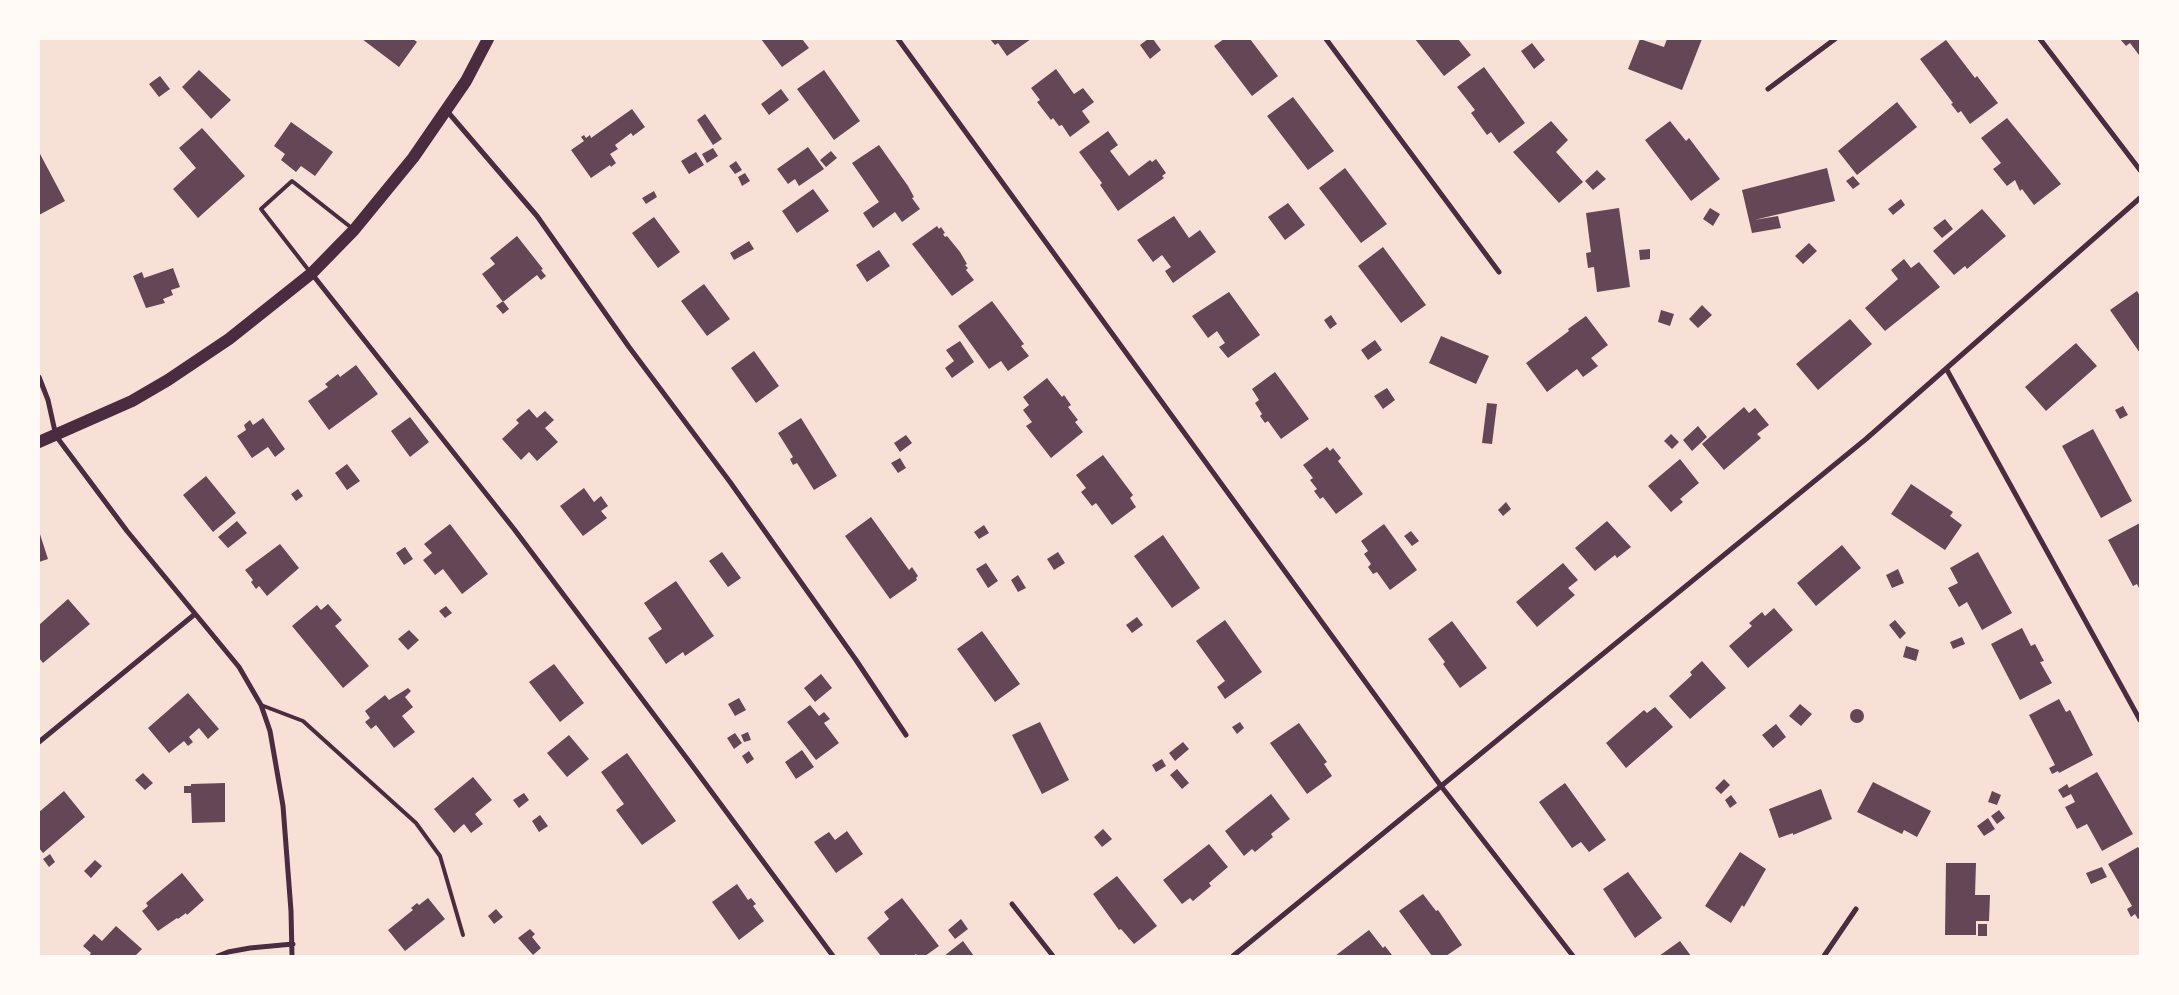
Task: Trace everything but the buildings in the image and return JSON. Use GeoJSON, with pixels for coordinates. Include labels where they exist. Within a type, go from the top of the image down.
{"type":"FeatureCollection","features":[{"type":"Feature","properties":{"kind":"main road"},"geometry":{"type":"LineString","coordinates":[[39,442],[132,401],[175,375],[229,340],[312,273],[354,230],[413,158],[466,81],[488,39]]}},
{"type":"Feature","properties":{"kind":"street"},"geometry":{"type":"LineString","coordinates":[[898,39],[1441,786],[1573,956]]}},
{"type":"Feature","properties":{"kind":"street"},"geometry":{"type":"LineString","coordinates":[[1326,39],[1499,272]]}},
{"type":"Feature","properties":{"kind":"street"},"geometry":{"type":"LineString","coordinates":[[1768,89],[1836,39]]}},
{"type":"Feature","properties":{"kind":"street"},"geometry":{"type":"LineString","coordinates":[[2040,39],[2140,170]]}},
{"type":"Feature","properties":{"kind":"street"},"geometry":{"type":"LineString","coordinates":[[447,111],[537,216],[628,347],[730,482],[856,660],[906,736]]}},
{"type":"Feature","properties":{"kind":"street"},"geometry":{"type":"LineString","coordinates":[[1233,956],[1746,538],[1947,370],[2140,198]]}},
{"type":"Feature","properties":{"kind":"street"},"geometry":{"type":"LineString","coordinates":[[312,273],[514,530],[833,956]]}},
{"type":"Feature","properties":{"kind":"street"},"geometry":{"type":"LineString","coordinates":[[1947,370],[2140,720]]}},
{"type":"Feature","properties":{"kind":"street"},"geometry":{"type":"LineString","coordinates":[[39,377],[48,400],[56,436],[127,531],[239,667],[261,705],[270,730],[283,806],[293,944],[292,956]]}},
{"type":"Feature","properties":{"kind":"street"},"geometry":{"type":"LineString","coordinates":[[39,742],[195,614]]}},
{"type":"Feature","properties":{"kind":"street"},"geometry":{"type":"LineString","coordinates":[[1012,904],[1053,956]]}},
{"type":"Feature","properties":{"kind":"street"},"geometry":{"type":"LineString","coordinates":[[1824,956],[1856,909]]}},
{"type":"Feature","properties":{"kind":"street"},"geometry":{"type":"LineString","coordinates":[[218,956],[250,948],[293,944]]}},
{"type":"Feature","properties":{"kind":"lane"},"geometry":{"type":"LineString","coordinates":[[312,273],[261,210],[292,181],[354,230]]}},
{"type":"Feature","properties":{"kind":"lane"},"geometry":{"type":"LineString","coordinates":[[261,705],[303,721],[416,823],[440,856],[464,935]]}}]}
